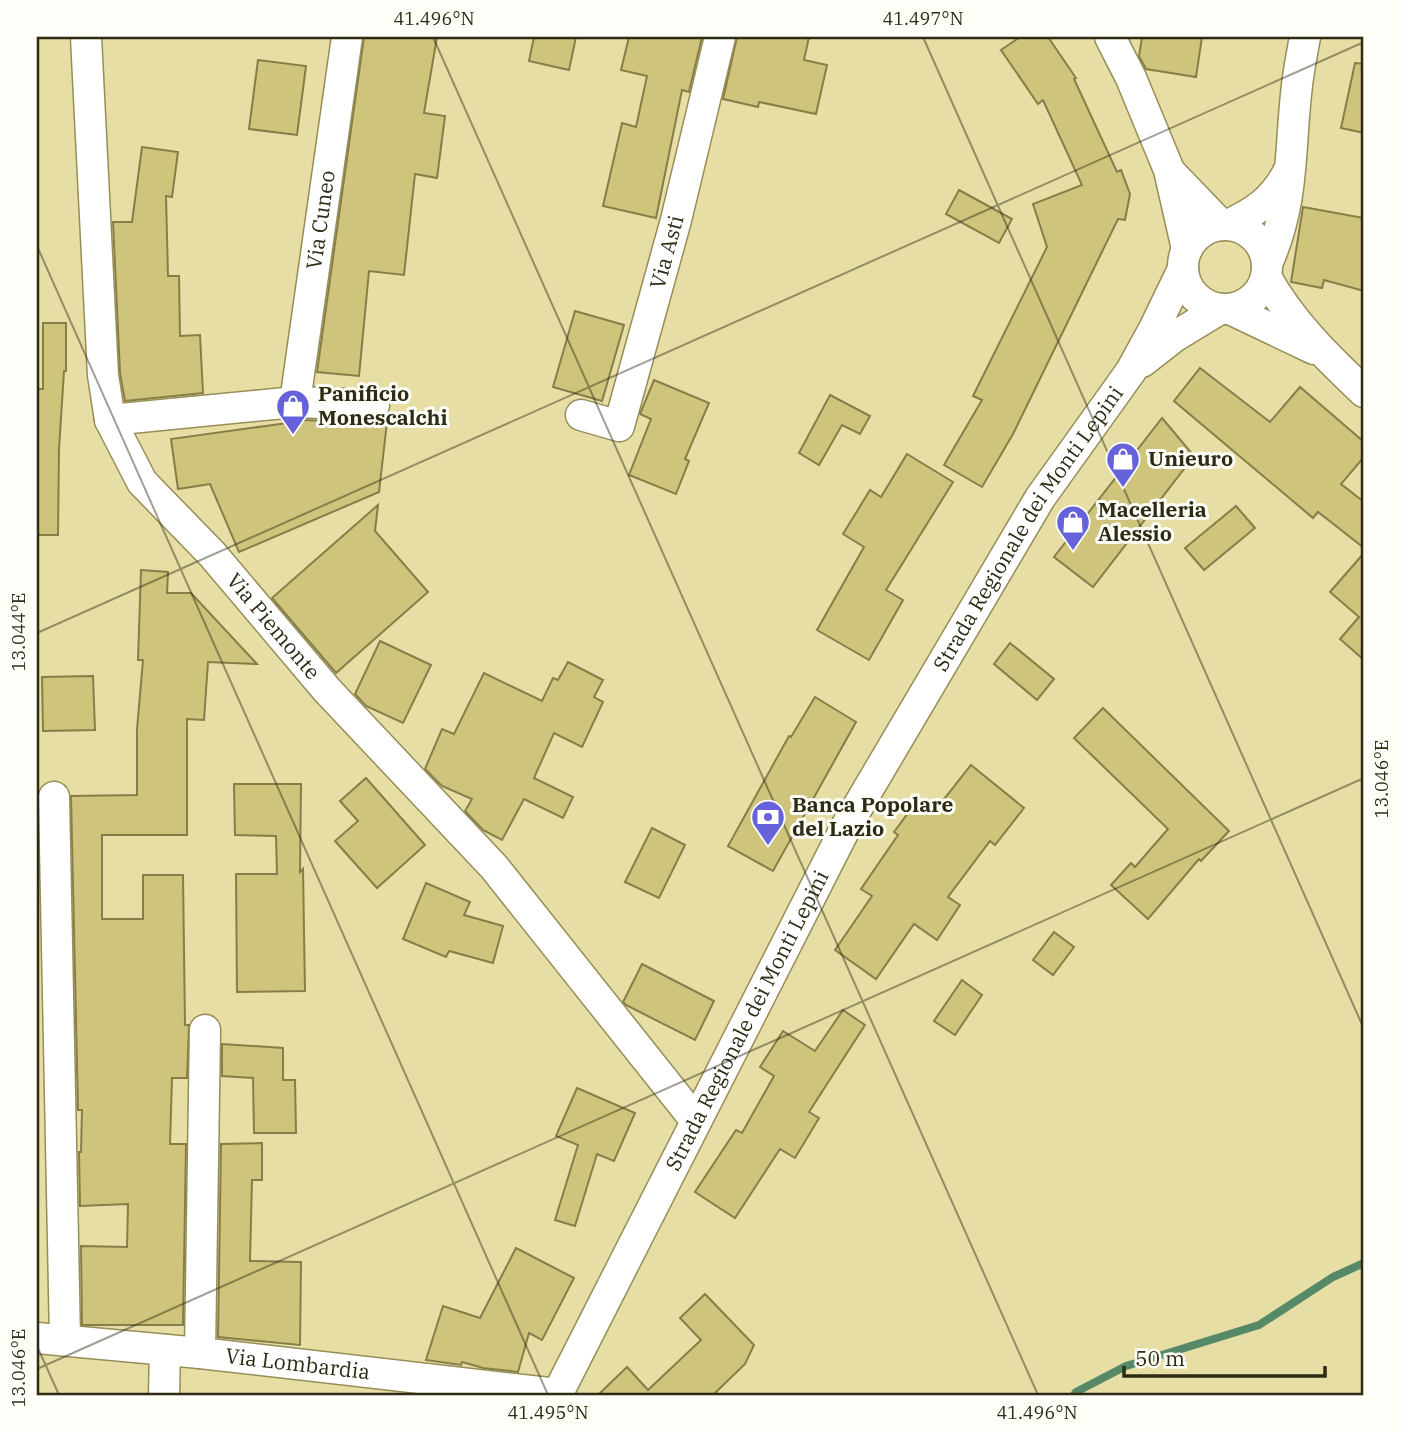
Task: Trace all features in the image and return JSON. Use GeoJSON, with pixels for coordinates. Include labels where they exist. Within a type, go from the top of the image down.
{"type":"FeatureCollection","features":[{"type":"Feature","properties":{"kind":"street","name":"Via Piemonte"},"geometry":{"type":"LineString","coordinates":[[86,37],[103,375],[110,420],[142,482],[212,554],[327,690],[494,867],[696,1121]]}},
{"type":"Feature","properties":{"kind":"street","name":"Via Cuneo"},"geometry":{"type":"LineString","coordinates":[[295,402],[347,37]]}},
{"type":"Feature","properties":{"kind":"street","name":"Via Asti"},"geometry":{"type":"LineString","coordinates":[[580,415],[619,426],[676,220],[720,37]]}},
{"type":"Feature","properties":{"kind":"street"},"geometry":{"type":"LineString","coordinates":[[1110,37],[1131,78],[1169,170],[1190,291],[1199,300],[1324,354]]}},
{"type":"Feature","properties":{"kind":"street"},"geometry":{"type":"LineString","coordinates":[[1225,309],[1244,305],[1255,296],[1284,218],[1297,84],[1305,37]]}},
{"type":"Feature","properties":{"kind":"street"},"geometry":{"type":"LineString","coordinates":[[1185,259],[1201,232],[1251,214],[1271,199],[1291,166]]}},
{"type":"Feature","properties":{"kind":"street"},"geometry":{"type":"LineString","coordinates":[[1169,170],[1224,225],[1250,233],[1264,253],[1266,271],[1291,316],[1324,354],[1364,392]]}},
{"type":"Feature","properties":{"kind":"street","name":"Strada Regionale dei Monti Lepini"},"geometry":{"type":"LineString","coordinates":[[557,1395],[847,825],[1040,498],[1131,371],[1154,329],[1185,259]]}},
{"type":"Feature","properties":{"kind":"street","name":"Strada Regionale dei Monti Lepini"},"geometry":{"type":"LineString","coordinates":[[1131,371],[1174,337],[1225,309]]}},
{"type":"Feature","properties":{"kind":"street"},"geometry":{"type":"LineString","coordinates":[[110,420],[295,402],[374,405]]}},
{"type":"Feature","properties":{"kind":"street"},"geometry":{"type":"LineString","coordinates":[[51,1339],[54,797]]}},
{"type":"Feature","properties":{"kind":"street"},"geometry":{"type":"LineString","coordinates":[[200,1353],[205,1030]]}},
{"type":"Feature","properties":{"kind":"street","name":"Via Lombardia"},"geometry":{"type":"LineString","coordinates":[[51,1339],[200,1353],[557,1395]]}},
{"type":"Feature","properties":{"kind":"street"},"geometry":{"type":"LineString","coordinates":[[164,1395],[165,1350]]}},
{"type":"Feature","properties":{"kind":"building"},"geometry":{"type":"Polygon","coordinates":[[[364,37],[437,37],[424,113],[445,116],[437,178],[415,174],[404,275],[369,271],[359,376],[317,372],[364,37]]]}},
{"type":"Feature","properties":{"kind":"building"},"geometry":{"type":"Polygon","coordinates":[[[534,37],[576,37],[569,70],[529,61],[534,37]]]}},
{"type":"Feature","properties":{"kind":"building"},"geometry":{"type":"Polygon","coordinates":[[[629,37],[702,37],[689,92],[682,90],[656,218],[603,206],[622,123],[636,127],[647,76],[621,70],[629,37]]]}},
{"type":"Feature","properties":{"kind":"building"},"geometry":{"type":"Polygon","coordinates":[[[737,37],[809,37],[804,60],[827,65],[816,114],[759,102],[758,107],[723,99],[737,37]]]}},
{"type":"Feature","properties":{"kind":"building"},"geometry":{"type":"Polygon","coordinates":[[[1020,37],[1048,37],[1076,78],[1074,79],[1117,172],[1121,170],[1130,194],[1125,220],[1118,219],[1013,434],[982,487],[944,465],[982,400],[973,396],[1047,247],[1033,204],[1082,185],[1043,100],[1038,104],[1001,50],[1020,37]]]}},
{"type":"Feature","properties":{"kind":"building"},"geometry":{"type":"Polygon","coordinates":[[[1142,37],[1202,37],[1196,77],[1146,69],[1139,56],[1142,37]]]}},
{"type":"Feature","properties":{"kind":"building"},"geometry":{"type":"Polygon","coordinates":[[[258,60],[306,66],[297,135],[249,129],[258,60]]]}},
{"type":"Feature","properties":{"kind":"building"},"geometry":{"type":"Polygon","coordinates":[[[1355,63],[1364,64],[1364,133],[1341,128],[1355,63]]]}},
{"type":"Feature","properties":{"kind":"building"},"geometry":{"type":"Polygon","coordinates":[[[142,147],[178,152],[172,197],[166,196],[168,276],[179,276],[180,336],[200,335],[203,393],[125,401],[120,373],[113,222],[132,222],[142,147]]]}},
{"type":"Feature","properties":{"kind":"building"},"geometry":{"type":"Polygon","coordinates":[[[959,190],[1012,219],[999,243],[946,214],[959,190]]]}},
{"type":"Feature","properties":{"kind":"building"},"geometry":{"type":"Polygon","coordinates":[[[1303,207],[1364,218],[1364,291],[1324,280],[1322,288],[1291,282],[1303,207]]]}},
{"type":"Feature","properties":{"kind":"building"},"geometry":{"type":"Polygon","coordinates":[[[575,311],[624,325],[602,401],[553,387],[575,311]]]}},
{"type":"Feature","properties":{"kind":"building"},"geometry":{"type":"Polygon","coordinates":[[[43,323],[66,323],[66,371],[59,449],[58,535],[37,535],[37,389],[43,389],[43,323]]]}},
{"type":"Feature","properties":{"kind":"building"},"geometry":{"type":"Polygon","coordinates":[[[1200,368],[1270,422],[1300,387],[1364,442],[1364,457],[1341,484],[1364,502],[1364,548],[1318,512],[1313,518],[1174,401],[1200,368]]]}},
{"type":"Feature","properties":{"kind":"building"},"geometry":{"type":"Polygon","coordinates":[[[654,380],[709,403],[685,459],[689,461],[676,494],[629,475],[651,419],[640,414],[654,380]]]}},
{"type":"Feature","properties":{"kind":"building"},"geometry":{"type":"Polygon","coordinates":[[[830,395],[870,416],[860,434],[842,425],[819,465],[799,453],[830,395]]]}},
{"type":"Feature","properties":{"kind":"building"},"geometry":{"type":"Polygon","coordinates":[[[1162,418],[1194,456],[1093,587],[1054,557],[1162,418]]]}},
{"type":"Feature","properties":{"kind":"building"},"geometry":{"type":"Polygon","coordinates":[[[295,420],[387,422],[379,492],[239,552],[210,484],[178,489],[171,439],[295,420]]]}},
{"type":"Feature","properties":{"kind":"building"},"geometry":{"type":"Polygon","coordinates":[[[907,454],[953,482],[886,590],[903,600],[869,660],[817,630],[864,547],[843,534],[870,490],[881,497],[907,454]]]}},
{"type":"Feature","properties":{"kind":"building"},"geometry":{"type":"Polygon","coordinates":[[[378,505],[375,531],[428,592],[336,673],[272,598],[378,505]]]}},
{"type":"Feature","properties":{"kind":"building"},"geometry":{"type":"Polygon","coordinates":[[[1236,506],[1255,528],[1204,570],[1185,548],[1236,506]]]}},
{"type":"Feature","properties":{"kind":"building"},"geometry":{"type":"Polygon","coordinates":[[[1364,553],[1364,660],[1340,639],[1359,617],[1330,592],[1364,553]]]}},
{"type":"Feature","properties":{"kind":"building"},"geometry":{"type":"Polygon","coordinates":[[[141,570],[168,572],[167,593],[191,593],[257,664],[208,662],[204,720],[187,719],[187,835],[102,835],[102,919],[143,919],[143,875],[183,875],[185,1025],[189,1025],[187,1078],[172,1078],[170,1144],[186,1144],[183,1325],[82,1325],[81,1246],[127,1247],[128,1204],[80,1206],[79,1152],[82,1110],[78,1110],[71,796],[137,795],[137,729],[143,660],[138,660],[141,570]]]}},
{"type":"Feature","properties":{"kind":"building"},"geometry":{"type":"Polygon","coordinates":[[[380,641],[431,665],[403,723],[366,706],[355,694],[380,641]]]}},
{"type":"Feature","properties":{"kind":"building"},"geometry":{"type":"Polygon","coordinates":[[[1010,643],[1054,679],[1037,700],[994,664],[1010,643]]]}},
{"type":"Feature","properties":{"kind":"building"},"geometry":{"type":"Polygon","coordinates":[[[568,662],[603,680],[594,697],[603,702],[582,747],[554,733],[534,778],[573,797],[563,818],[524,799],[502,840],[483,830],[465,811],[472,799],[442,786],[425,769],[442,729],[454,734],[484,673],[542,701],[553,678],[558,680],[568,662]]]}},
{"type":"Feature","properties":{"kind":"building"},"geometry":{"type":"Polygon","coordinates":[[[93,676],[95,730],[43,731],[42,677],[93,676]]]}},
{"type":"Feature","properties":{"kind":"building"},"geometry":{"type":"Polygon","coordinates":[[[815,697],[856,722],[773,871],[728,846],[789,736],[791,737],[815,697]]]}},
{"type":"Feature","properties":{"kind":"building"},"geometry":{"type":"Polygon","coordinates":[[[1103,708],[1229,831],[1201,861],[1199,859],[1148,919],[1111,885],[1131,863],[1135,867],[1168,829],[1074,738],[1103,708]]]}},
{"type":"Feature","properties":{"kind":"building"},"geometry":{"type":"Polygon","coordinates":[[[971,765],[1024,808],[995,845],[990,841],[948,897],[960,905],[937,940],[914,924],[876,979],[835,950],[872,896],[861,889],[898,835],[894,832],[917,801],[933,813],[971,765]]]}},
{"type":"Feature","properties":{"kind":"building"},"geometry":{"type":"Polygon","coordinates":[[[366,778],[425,845],[377,888],[335,841],[358,821],[340,801],[366,778]]]}},
{"type":"Feature","properties":{"kind":"building"},"geometry":{"type":"Polygon","coordinates":[[[234,784],[301,784],[300,872],[303,869],[305,991],[237,992],[236,874],[277,874],[276,836],[235,835],[234,784]]]}},
{"type":"Feature","properties":{"kind":"building"},"geometry":{"type":"Polygon","coordinates":[[[652,828],[685,845],[659,898],[625,882],[652,828]]]}},
{"type":"Feature","properties":{"kind":"building"},"geometry":{"type":"Polygon","coordinates":[[[426,883],[470,902],[464,915],[503,926],[493,963],[449,951],[446,957],[403,939],[426,883]]]}},
{"type":"Feature","properties":{"kind":"building"},"geometry":{"type":"Polygon","coordinates":[[[1054,932],[1074,947],[1053,975],[1033,960],[1054,932]]]}},
{"type":"Feature","properties":{"kind":"building"},"geometry":{"type":"Polygon","coordinates":[[[642,964],[714,1001],[695,1040],[623,1002],[642,964]]]}},
{"type":"Feature","properties":{"kind":"building"},"geometry":{"type":"Polygon","coordinates":[[[962,980],[982,995],[955,1035],[934,1021],[962,980]]]}},
{"type":"Feature","properties":{"kind":"building"},"geometry":{"type":"Polygon","coordinates":[[[843,1010],[865,1025],[809,1112],[819,1118],[795,1158],[780,1149],[735,1218],[695,1192],[736,1130],[742,1133],[774,1076],[760,1067],[783,1031],[815,1051],[843,1010]]]}},
{"type":"Feature","properties":{"kind":"building"},"geometry":{"type":"Polygon","coordinates":[[[222,1044],[283,1048],[283,1080],[295,1080],[296,1133],[254,1133],[253,1078],[222,1076],[222,1044]]]}},
{"type":"Feature","properties":{"kind":"building"},"geometry":{"type":"Polygon","coordinates":[[[577,1088],[635,1113],[614,1161],[597,1154],[575,1226],[555,1220],[578,1145],[556,1136],[577,1088]]]}},
{"type":"Feature","properties":{"kind":"building"},"geometry":{"type":"Polygon","coordinates":[[[262,1143],[262,1180],[252,1180],[250,1261],[301,1262],[300,1345],[218,1337],[221,1144],[262,1143]]]}},
{"type":"Feature","properties":{"kind":"building"},"geometry":{"type":"Polygon","coordinates":[[[516,1248],[574,1278],[542,1340],[529,1333],[518,1372],[483,1368],[462,1362],[461,1365],[426,1360],[443,1306],[480,1318],[516,1248]]]}},
{"type":"Feature","properties":{"kind":"building"},"geometry":{"type":"Polygon","coordinates":[[[705,1294],[754,1345],[745,1364],[713,1395],[598,1395],[627,1367],[648,1390],[701,1340],[680,1318],[705,1294]]]}},
{"type":"Feature","properties":{"kind":"waterway"},"geometry":{"type":"LineString","coordinates":[[1074,1395],[1126,1366],[1259,1325],[1333,1277],[1364,1263]]}},
{"type":"Feature","properties":{"kind":"place","name":"Panificio Monescalchi"},"geometry":{"type":"Point","coordinates":[293,436]}},
{"type":"Feature","properties":{"kind":"place","name":"Unieuro"},"geometry":{"type":"Point","coordinates":[1123,489]}},
{"type":"Feature","properties":{"kind":"place","name":"Macelleria Alessio"},"geometry":{"type":"Point","coordinates":[1073,552]}},
{"type":"Feature","properties":{"kind":"place","name":"Banca Popolare del Lazio"},"geometry":{"type":"Point","coordinates":[768,847]}}]}
